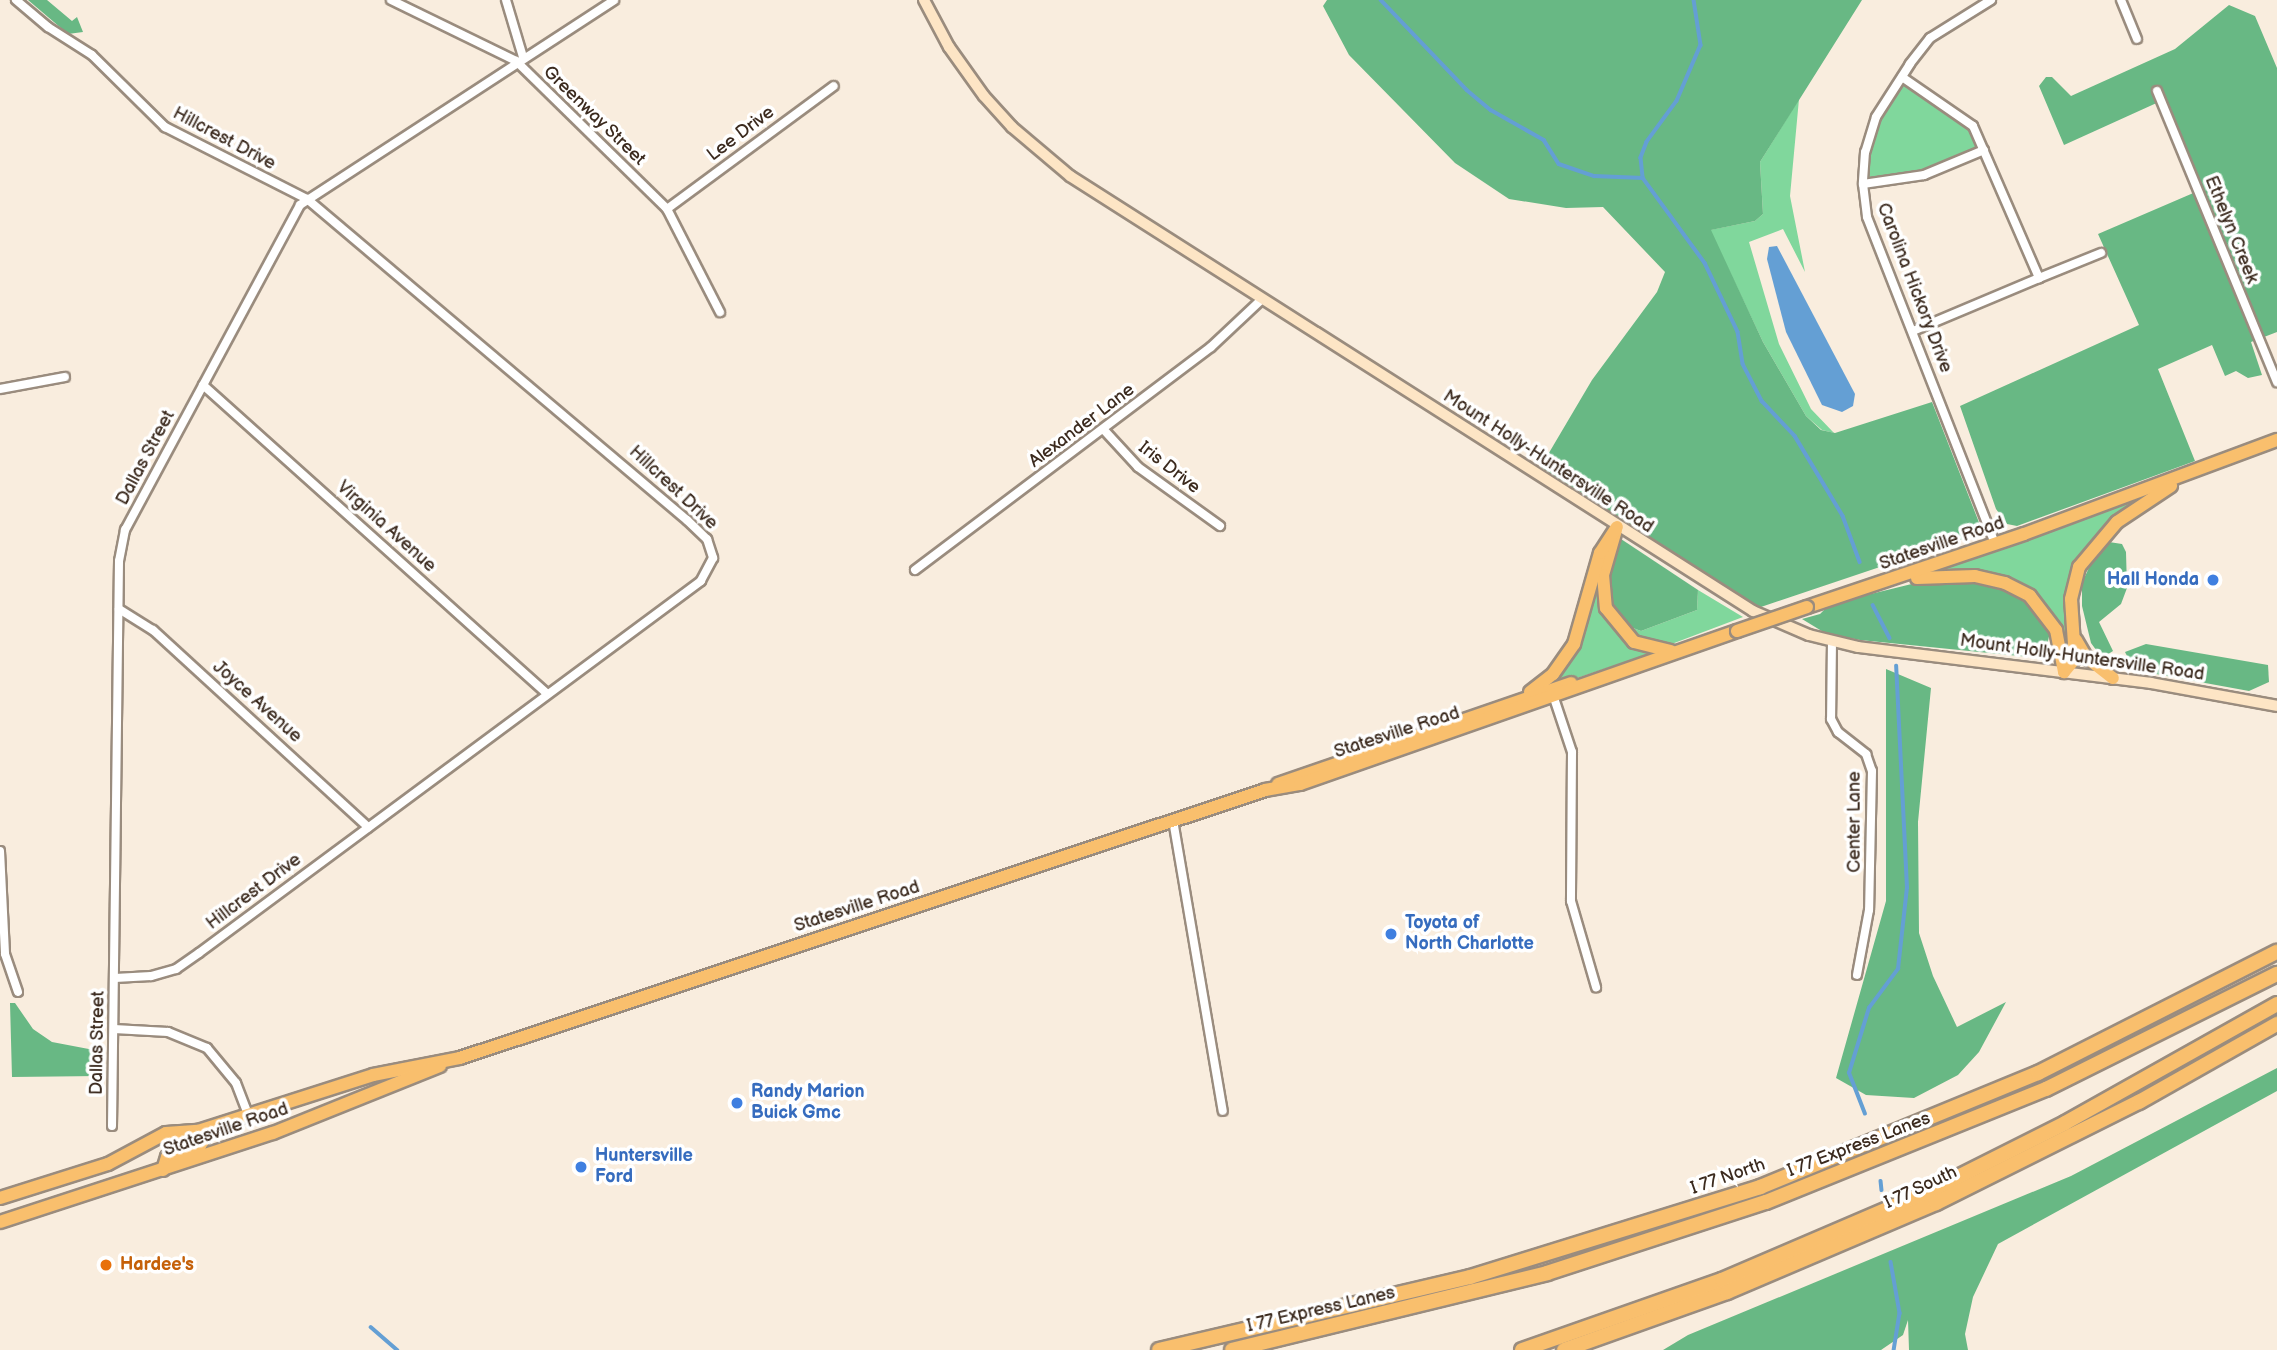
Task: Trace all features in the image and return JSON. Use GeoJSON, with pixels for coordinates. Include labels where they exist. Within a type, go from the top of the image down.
{"type":"FeatureCollection","features":[{"type":"Feature","properties":{"kind":"highway","name":"I 77 North"},"geometry":{"type":"LineString","coordinates":[[1159,1350],[1470,1277],[1749,1191],[2027,1078],[2277,952]]}},
{"type":"Feature","properties":{"kind":"highway","name":"I 77 Express Lanes"},"geometry":{"type":"LineString","coordinates":[[1232,1350],[1546,1273],[1766,1202],[2046,1089],[2277,974]]}},
{"type":"Feature","properties":{"kind":"highway"},"geometry":{"type":"LineString","coordinates":[[1521,1350],[1722,1280],[1930,1191],[2087,1111],[2277,1004]]}},
{"type":"Feature","properties":{"kind":"highway","name":"I 77 South"},"geometry":{"type":"LineString","coordinates":[[1564,1350],[1727,1292],[1936,1203],[2139,1102],[2277,1024]]}},
{"type":"Feature","properties":{"kind":"main road","name":"Mount Holly-Huntersville Road"},"geometry":{"type":"LineString","coordinates":[[924,0],[967,74],[1042,154],[1261,300],[1753,611],[1832,641],[2113,678],[2277,706]]}},
{"type":"Feature","properties":{"kind":"main road","name":"Statesville Road"},"geometry":{"type":"LineString","coordinates":[[0,1222],[163,1170],[371,1096],[460,1058],[1265,790],[1296,775],[1514,702],[1616,672],[1995,544],[2277,440]]}},
{"type":"Feature","properties":{"kind":"main road"},"geometry":{"type":"LineString","coordinates":[[2064,672],[2076,659],[2072,588],[2086,556],[2117,522],[2200,469]]}},
{"type":"Feature","properties":{"kind":"main road"},"geometry":{"type":"LineString","coordinates":[[1617,527],[1603,575],[1606,608],[1634,642],[1675,652]]}},
{"type":"Feature","properties":{"kind":"main road"},"geometry":{"type":"LineString","coordinates":[[1514,702],[1544,682],[1568,655],[1582,622],[1600,553],[1617,527]]}},
{"type":"Feature","properties":{"kind":"main road"},"geometry":{"type":"LineString","coordinates":[[1875,585],[1960,574],[2018,589],[2040,604],[2053,622],[2064,672]]}},
{"type":"Feature","properties":{"kind":"main road"},"geometry":{"type":"LineString","coordinates":[[2075,636],[2086,657],[2113,678]]}},
{"type":"Feature","properties":{"kind":"main road","name":"Statesville Road"},"geometry":{"type":"LineString","coordinates":[[1265,790],[1300,784],[1555,698],[1616,672]]}},
{"type":"Feature","properties":{"kind":"main road","name":"Statesville Road"},"geometry":{"type":"LineString","coordinates":[[0,1198],[107,1164],[166,1133],[198,1131],[373,1075],[460,1058]]}},
{"type":"Feature","properties":{"kind":"main road"},"geometry":{"type":"LineString","coordinates":[[163,1170],[167,1157],[199,1147],[203,1141],[198,1131]]}},
{"type":"Feature","properties":{"kind":"street","name":"Hillcrest Drive"},"geometry":{"type":"LineString","coordinates":[[16,0],[48,27],[92,55],[165,127],[307,199],[609,451],[687,520],[712,548],[712,567],[701,581],[176,968],[151,976],[115,978]]}},
{"type":"Feature","properties":{"kind":"street","name":"Greenway Street"},"geometry":{"type":"LineString","coordinates":[[391,0],[520,59],[667,209],[720,312]]}},
{"type":"Feature","properties":{"kind":"street"},"geometry":{"type":"LineString","coordinates":[[506,0],[520,59]]}},
{"type":"Feature","properties":{"kind":"street","name":"Dallas Street"},"geometry":{"type":"LineString","coordinates":[[112,1126],[119,561],[125,530],[290,222],[307,199],[614,0]]}},
{"type":"Feature","properties":{"kind":"street","name":"Carolina Hickory Drive"},"geometry":{"type":"LineString","coordinates":[[1991,0],[1930,38],[1902,77],[1870,133],[1863,184],[1867,218],[1995,544]]}},
{"type":"Feature","properties":{"kind":"street"},"geometry":{"type":"LineString","coordinates":[[2121,0],[2137,39]]}},
{"type":"Feature","properties":{"kind":"street"},"geometry":{"type":"LineString","coordinates":[[1902,77],[1973,126],[2039,278]]}},
{"type":"Feature","properties":{"kind":"street","name":"Lee Drive"},"geometry":{"type":"LineString","coordinates":[[667,209],[834,86]]}},
{"type":"Feature","properties":{"kind":"street","name":"Ethelyn Creek"},"geometry":{"type":"LineString","coordinates":[[2157,91],[2277,382]]}},
{"type":"Feature","properties":{"kind":"street"},"geometry":{"type":"LineString","coordinates":[[1863,184],[1924,175],[1984,150]]}},
{"type":"Feature","properties":{"kind":"street"},"geometry":{"type":"LineString","coordinates":[[1913,331],[2101,253]]}},
{"type":"Feature","properties":{"kind":"street","name":"Alexander Lane"},"geometry":{"type":"LineString","coordinates":[[915,570],[1104,430],[1240,324],[1261,300]]}},
{"type":"Feature","properties":{"kind":"street"},"geometry":{"type":"LineString","coordinates":[[0,389],[65,377]]}},
{"type":"Feature","properties":{"kind":"street","name":"Virginia Avenue"},"geometry":{"type":"LineString","coordinates":[[203,385],[547,694]]}},
{"type":"Feature","properties":{"kind":"street","name":"Iris Drive"},"geometry":{"type":"LineString","coordinates":[[1104,430],[1138,467],[1220,526]]}},
{"type":"Feature","properties":{"kind":"street","name":"Joyce Avenue"},"geometry":{"type":"LineString","coordinates":[[119,609],[153,630],[368,827]]}},
{"type":"Feature","properties":{"kind":"street","name":"Center Lane"},"geometry":{"type":"LineString","coordinates":[[1832,641],[1831,719],[1838,732],[1866,754],[1872,771],[1870,897],[1857,975]]}},
{"type":"Feature","properties":{"kind":"street"},"geometry":{"type":"LineString","coordinates":[[1555,698],[1572,752],[1571,901],[1596,987]]}},
{"type":"Feature","properties":{"kind":"street"},"geometry":{"type":"LineString","coordinates":[[1173,820],[1223,1111]]}},
{"type":"Feature","properties":{"kind":"street"},"geometry":{"type":"LineString","coordinates":[[0,851],[5,954],[18,992]]}},
{"type":"Feature","properties":{"kind":"street"},"geometry":{"type":"LineString","coordinates":[[114,1029],[168,1032],[207,1048],[236,1083],[248,1115]]}},
{"type":"Feature","properties":{"kind":"green space"},"geometry":{"type":"Polygon","coordinates":[[[28,0],[47,0],[72,21],[77,17],[83,32],[68,34],[28,0]]]}},
{"type":"Feature","properties":{"kind":"green space"},"geometry":{"type":"Polygon","coordinates":[[[1327,0],[1862,0],[1760,162],[1763,214],[1755,221],[1711,230],[1763,342],[1806,416],[1821,430],[1835,433],[1932,402],[1980,525],[1978,534],[1758,608],[1540,468],[1592,380],[1657,292],[1665,272],[1603,207],[1566,208],[1509,199],[1455,163],[1349,55],[1323,6],[1327,0]]]}},
{"type":"Feature","properties":{"kind":"green space"},"geometry":{"type":"Polygon","coordinates":[[[2229,5],[2255,16],[2277,68],[2277,332],[2251,342],[2262,375],[2248,378],[2236,371],[2225,376],[2212,345],[2158,369],[2195,461],[2017,526],[2007,524],[1996,509],[1960,406],[2139,325],[2098,234],[2198,191],[2161,101],[2064,145],[2039,86],[2046,77],[2052,77],[2071,96],[2175,49],[2229,5]]]}},
{"type":"Feature","properties":{"kind":"green space"},"geometry":{"type":"Polygon","coordinates":[[[1902,77],[1962,116],[1984,150],[1945,168],[1863,184],[1870,133],[1902,77]]]}},
{"type":"Feature","properties":{"kind":"green space"},"geometry":{"type":"Polygon","coordinates":[[[1799,99],[1790,196],[1805,272],[1783,229],[1749,242],[1779,344],[1811,409],[1834,433],[1822,430],[1806,416],[1763,342],[1710,230],[1755,221],[1763,214],[1760,162],[1799,99]]]}},
{"type":"Feature","properties":{"kind":"green space"},"geometry":{"type":"Polygon","coordinates":[[[2154,493],[2083,555],[2069,660],[2055,615],[2029,590],[1970,571],[1932,572],[2154,493]]]}},
{"type":"Feature","properties":{"kind":"green space"},"geometry":{"type":"Polygon","coordinates":[[[1621,539],[1698,590],[1697,610],[1641,631],[1625,625],[1609,600],[1607,581],[1621,539]]]}},
{"type":"Feature","properties":{"kind":"green space"},"geometry":{"type":"Polygon","coordinates":[[[2109,542],[2122,544],[2126,552],[2127,588],[2121,604],[2099,622],[2113,651],[2102,658],[2091,643],[2082,606],[2082,583],[2092,561],[2109,542]]]}},
{"type":"Feature","properties":{"kind":"green space"},"geometry":{"type":"Polygon","coordinates":[[[1597,577],[1610,622],[1627,641],[1654,652],[1533,693],[1552,681],[1597,577]]]}},
{"type":"Feature","properties":{"kind":"green space"},"geometry":{"type":"Polygon","coordinates":[[[1953,578],[2000,586],[2037,606],[2050,632],[2046,650],[2029,657],[1860,640],[1825,633],[1802,619],[1820,614],[1830,604],[1928,580],[1953,578]]]}},
{"type":"Feature","properties":{"kind":"green space"},"geometry":{"type":"Polygon","coordinates":[[[1698,590],[1743,617],[1669,645],[1635,636],[1625,625],[1641,631],[1697,610],[1698,590]]]}},
{"type":"Feature","properties":{"kind":"green space"},"geometry":{"type":"Polygon","coordinates":[[[2146,644],[2268,665],[2269,682],[2249,691],[2134,670],[2125,652],[2146,644]]]}},
{"type":"Feature","properties":{"kind":"green space"},"geometry":{"type":"Polygon","coordinates":[[[1886,669],[1931,688],[1918,822],[1919,933],[1933,976],[1957,1027],[2006,1002],[1979,1052],[1958,1075],[1914,1098],[1866,1095],[1836,1078],[1886,901],[1886,669]]]}},
{"type":"Feature","properties":{"kind":"green space"},"geometry":{"type":"Polygon","coordinates":[[[10,1003],[15,1003],[33,1029],[52,1042],[94,1050],[99,1076],[12,1077],[10,1003]]]}},
{"type":"Feature","properties":{"kind":"green space"},"geometry":{"type":"Polygon","coordinates":[[[2277,1068],[2277,1091],[1998,1244],[1973,1297],[1965,1334],[1968,1350],[1909,1350],[1908,1320],[1903,1335],[1881,1350],[1663,1350],[1688,1335],[2071,1176],[2277,1068]]]}},
{"type":"Feature","properties":{"kind":"water"},"geometry":{"type":"Polygon","coordinates":[[[1777,246],[1855,394],[1853,406],[1842,412],[1822,405],[1786,332],[1767,259],[1769,247],[1777,246]]]}},
{"type":"Feature","properties":{"kind":"waterway"},"geometry":{"type":"LineString","coordinates":[[1381,0],[1467,90],[1491,110],[1544,140],[1559,164],[1594,176],[1643,178]]}},
{"type":"Feature","properties":{"kind":"waterway"},"geometry":{"type":"LineString","coordinates":[[1694,0],[1701,45],[1677,101],[1647,142],[1641,158],[1643,178],[1705,263],[1738,332],[1743,364],[1762,401],[1795,436],[1843,516],[1860,562]]}},
{"type":"Feature","properties":{"kind":"waterway"},"geometry":{"type":"LineString","coordinates":[[1873,605],[1890,638]]}},
{"type":"Feature","properties":{"kind":"waterway"},"geometry":{"type":"LineString","coordinates":[[1865,1114],[1849,1073],[1869,1008],[1898,969],[1907,888],[1896,666]]}},
{"type":"Feature","properties":{"kind":"waterway"},"geometry":{"type":"LineString","coordinates":[[1881,1181],[1882,1190]]}},
{"type":"Feature","properties":{"kind":"waterway"},"geometry":{"type":"LineString","coordinates":[[1891,1262],[1900,1313],[1894,1350]]}},
{"type":"Feature","properties":{"kind":"waterway"},"geometry":{"type":"LineString","coordinates":[[371,1327],[397,1350]]}},
{"type":"Feature","properties":{"kind":"place","name":"Hall Honda"},"geometry":{"type":"Point","coordinates":[2213,580]}},
{"type":"Feature","properties":{"kind":"place","name":"Toyota of North Charlotte"},"geometry":{"type":"Point","coordinates":[1391,934]}},
{"type":"Feature","properties":{"kind":"place","name":"Randy Marion Buick Gmc"},"geometry":{"type":"Point","coordinates":[737,1103]}},
{"type":"Feature","properties":{"kind":"place","name":"Huntersville Ford"},"geometry":{"type":"Point","coordinates":[581,1167]}},
{"type":"Feature","properties":{"kind":"place","name":"Hardee's"},"geometry":{"type":"Point","coordinates":[106,1265]}}]}
